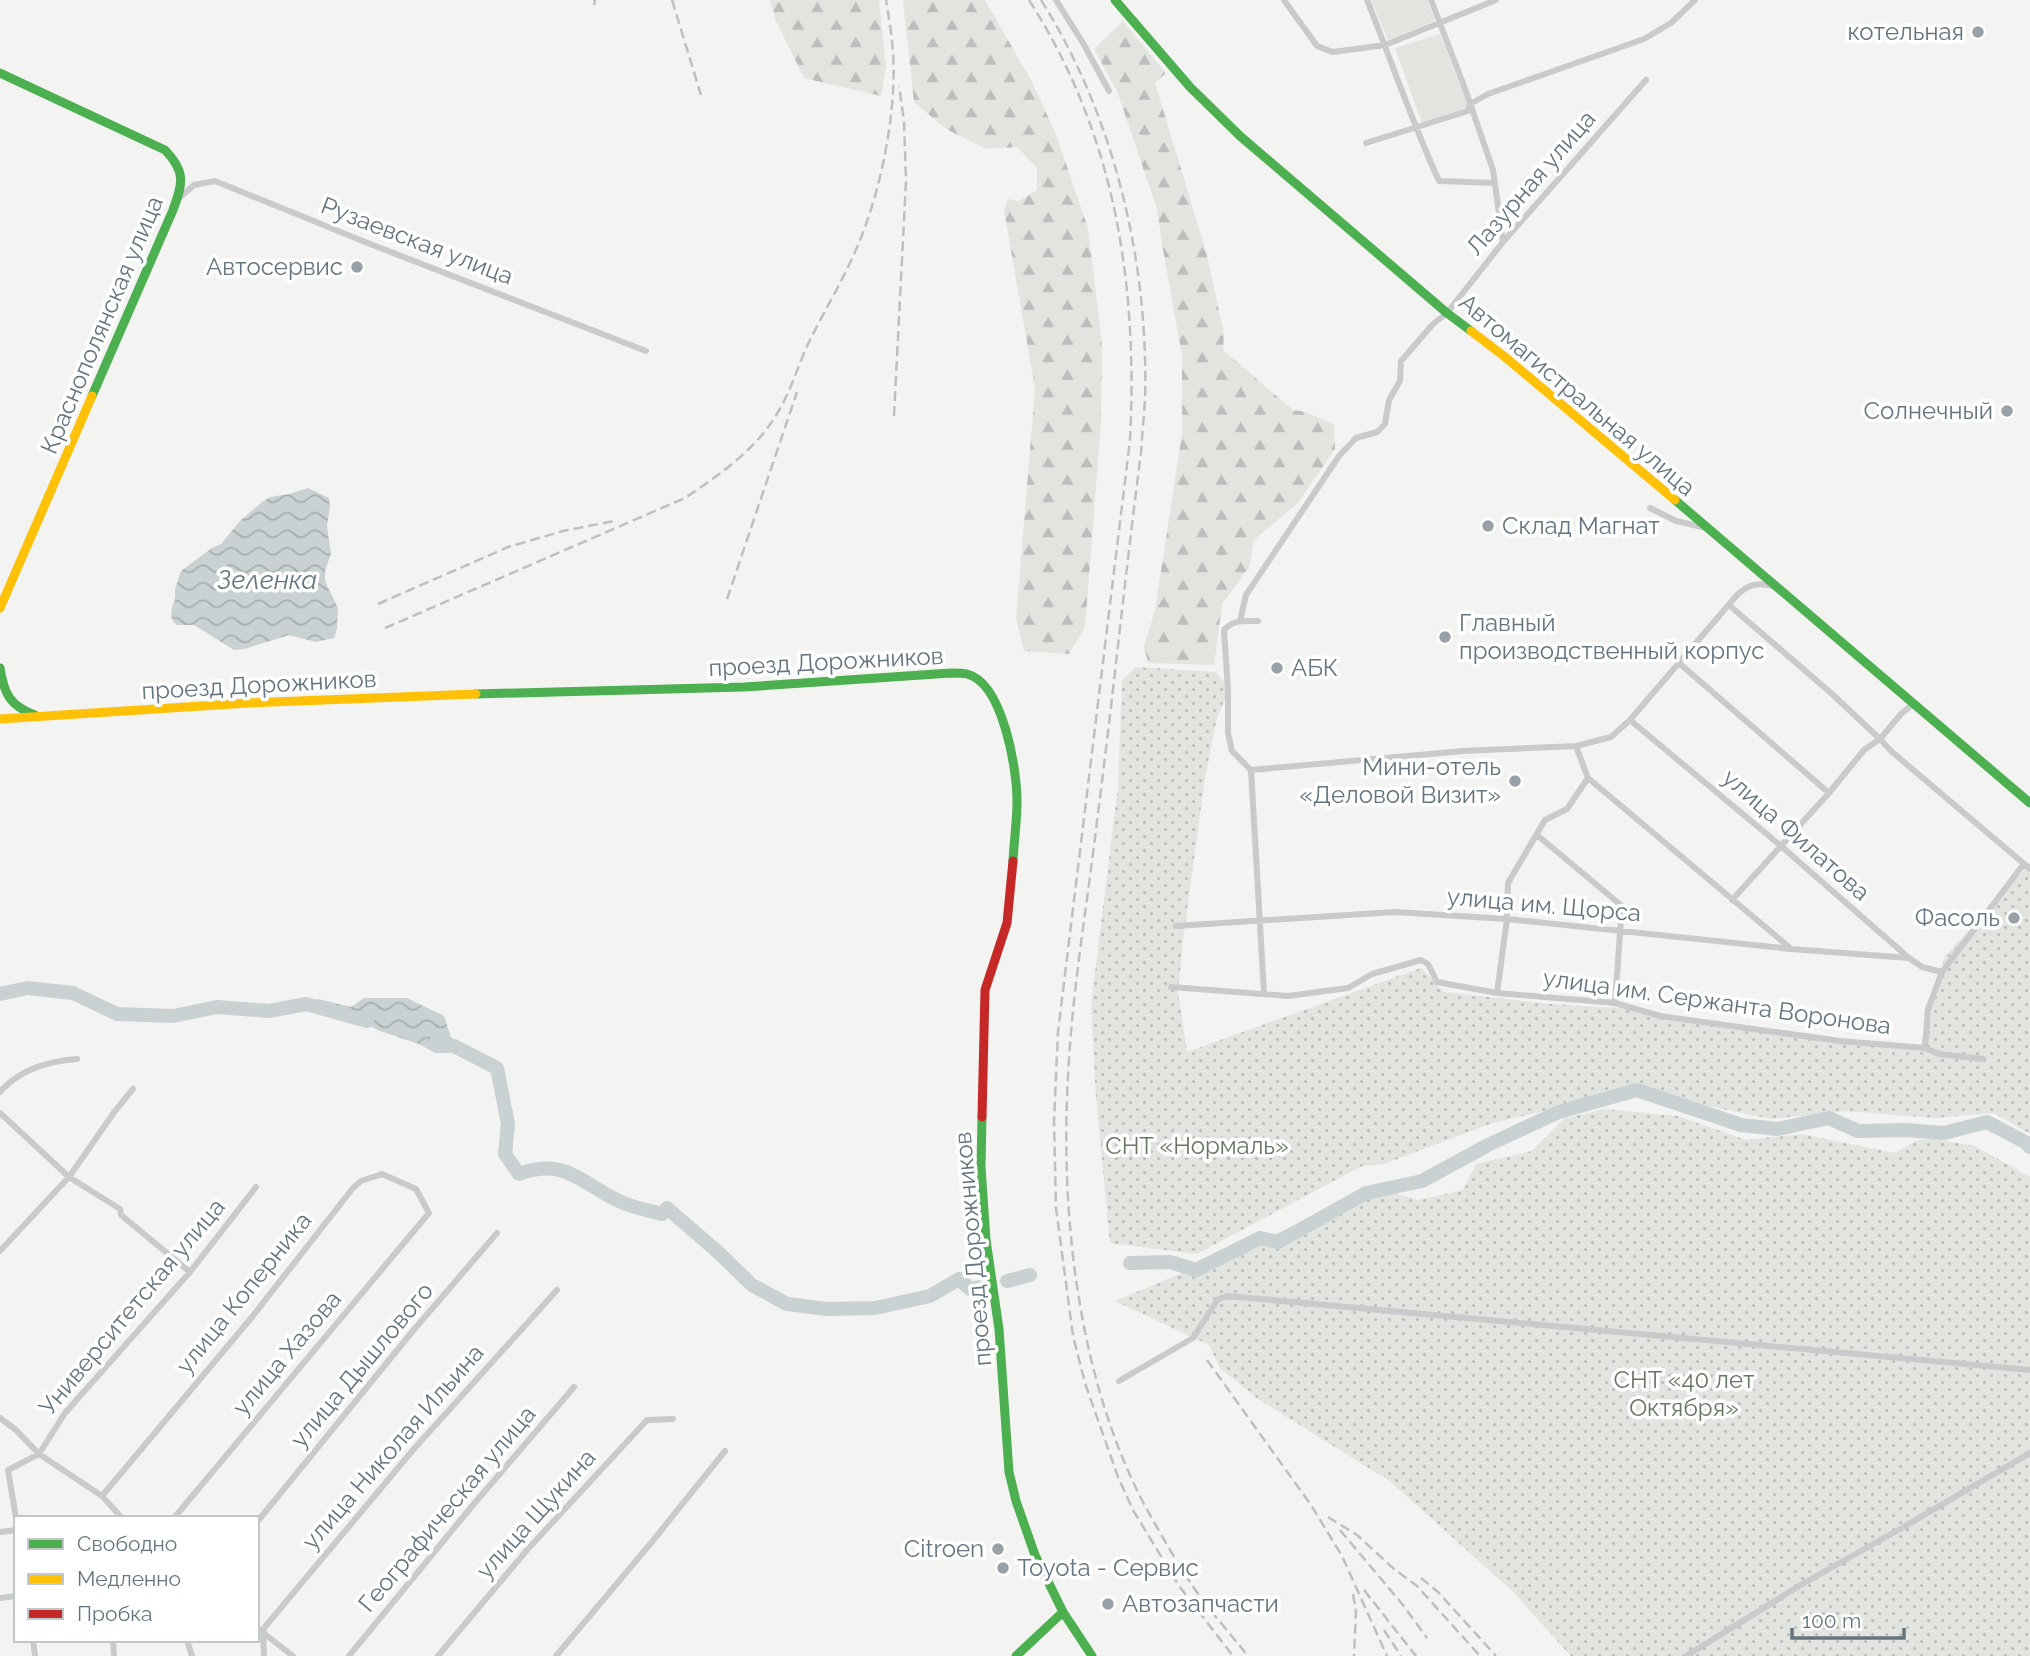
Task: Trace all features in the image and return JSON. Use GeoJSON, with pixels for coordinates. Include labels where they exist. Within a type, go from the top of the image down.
{"type":"FeatureCollection","features":[{"type":"Feature","properties":{"kind":"main road","name":"Автомагистральная улица"},"geometry":{"type":"LineString","coordinates":[[1115,0],[1190,87],[1240,136],[1447,313],[1505,357],[1708,528],[2030,803]]}},
{"type":"Feature","properties":{"kind":"main road","name":"Краснополянская улица"},"geometry":{"type":"LineString","coordinates":[[0,73],[164,150],[177,162],[182,174],[182,186],[177,199],[0,608]]}},
{"type":"Feature","properties":{"kind":"main road"},"geometry":{"type":"LineString","coordinates":[[0,668],[8,699],[20,710],[42,717]]}},
{"type":"Feature","properties":{"kind":"main road","name":"проезд Дорожников"},"geometry":{"type":"LineString","coordinates":[[0,719],[409,695],[744,687],[951,673],[969,674],[984,684],[992,693],[1014,759],[1017,799],[1007,923],[985,990],[981,1167],[985,1228],[999,1329],[1009,1472],[1035,1555],[1063,1612],[1092,1656]]}},
{"type":"Feature","properties":{"kind":"main road"},"geometry":{"type":"LineString","coordinates":[[1016,1656],[1063,1612]]}},
{"type":"Feature","properties":{"kind":"street"},"geometry":{"type":"LineString","coordinates":[[1056,0],[1109,91]]}},
{"type":"Feature","properties":{"kind":"street"},"geometry":{"type":"LineString","coordinates":[[1284,0],[1317,46],[1334,52],[1385,46],[1496,0]]}},
{"type":"Feature","properties":{"kind":"street"},"geometry":{"type":"LineString","coordinates":[[1367,0],[1439,181],[1495,183]]}},
{"type":"Feature","properties":{"kind":"street"},"geometry":{"type":"LineString","coordinates":[[1431,0],[1493,170],[1503,242]]}},
{"type":"Feature","properties":{"kind":"street"},"geometry":{"type":"LineString","coordinates":[[1366,143],[1468,111],[1470,104],[1488,94],[1644,39],[1671,23],[1695,0]]}},
{"type":"Feature","properties":{"kind":"street","name":"Лазурная улица"},"geometry":{"type":"LineString","coordinates":[[1251,771],[1232,751],[1228,733],[1224,630],[1230,624],[1240,621],[1247,595],[1339,456],[1356,438],[1377,432],[1385,424],[1389,400],[1400,381],[1401,361],[1433,324],[1447,313],[1503,242],[1646,80]]}},
{"type":"Feature","properties":{"kind":"street","name":"Рузаевская улица"},"geometry":{"type":"LineString","coordinates":[[177,199],[194,185],[215,181],[646,351]]}},
{"type":"Feature","properties":{"kind":"street"},"geometry":{"type":"LineString","coordinates":[[1650,508],[1676,521],[1708,528]]}},
{"type":"Feature","properties":{"kind":"street"},"geometry":{"type":"LineString","coordinates":[[1264,993],[1251,771],[1463,751],[1595,743],[1611,737],[1630,720],[1746,587],[1756,583],[1776,587]]}},
{"type":"Feature","properties":{"kind":"street"},"geometry":{"type":"LineString","coordinates":[[1729,605],[1891,751],[2027,867],[1942,972],[1928,1009],[1925,1048]]}},
{"type":"Feature","properties":{"kind":"street"},"geometry":{"type":"LineString","coordinates":[[1240,621],[1258,621]]}},
{"type":"Feature","properties":{"kind":"street"},"geometry":{"type":"LineString","coordinates":[[1679,663],[1829,793]]}},
{"type":"Feature","properties":{"kind":"street"},"geometry":{"type":"LineString","coordinates":[[1732,900],[1829,793],[1864,750],[1880,739],[1913,704]]}},
{"type":"Feature","properties":{"kind":"street","name":"улица Филатова"},"geometry":{"type":"LineString","coordinates":[[1630,720],[1781,846],[1909,958],[1922,967],[1942,972]]}},
{"type":"Feature","properties":{"kind":"street"},"geometry":{"type":"LineString","coordinates":[[1576,746],[1588,778],[1791,949]]}},
{"type":"Feature","properties":{"kind":"street"},"geometry":{"type":"LineString","coordinates":[[1497,993],[1507,919],[1508,883],[1545,820],[1567,809],[1588,778]]}},
{"type":"Feature","properties":{"kind":"street"},"geometry":{"type":"LineString","coordinates":[[1536,835],[1622,906],[1615,1003]]}},
{"type":"Feature","properties":{"kind":"street","name":"улица им. Щорса"},"geometry":{"type":"LineString","coordinates":[[1176,926],[1395,912],[1507,919],[1791,949],[1909,958]]}},
{"type":"Feature","properties":{"kind":"street","name":"улица им. Сержанта Воронова"},"geometry":{"type":"LineString","coordinates":[[1171,987],[1288,996],[1348,988],[1372,974],[1421,960],[1429,964],[1437,982],[1497,993],[1615,1003],[1660,1016],[1840,1041],[1925,1048],[1939,1054],[1983,1059]]}},
{"type":"Feature","properties":{"kind":"street"},"geometry":{"type":"LineString","coordinates":[[0,1092],[22,1073],[55,1060],[78,1059]]}},
{"type":"Feature","properties":{"kind":"street"},"geometry":{"type":"LineString","coordinates":[[0,1251],[69,1177],[133,1089]]}},
{"type":"Feature","properties":{"kind":"street"},"geometry":{"type":"LineString","coordinates":[[0,1113],[69,1177],[121,1209],[121,1215],[190,1272]]}},
{"type":"Feature","properties":{"kind":"street","name":"улица Коперника"},"geometry":{"type":"LineString","coordinates":[[102,1496],[361,1181],[382,1174],[416,1189],[429,1213]]}},
{"type":"Feature","properties":{"kind":"street","name":"Университетская улица"},"geometry":{"type":"LineString","coordinates":[[16,1516],[4,1470],[39,1454],[65,1413],[190,1272],[256,1187]]}},
{"type":"Feature","properties":{"kind":"street","name":"улица Хазова"},"geometry":{"type":"LineString","coordinates":[[176,1516],[429,1213]]}},
{"type":"Feature","properties":{"kind":"street","name":"улица Дышлового"},"geometry":{"type":"LineString","coordinates":[[259,1520],[412,1332],[497,1233]]}},
{"type":"Feature","properties":{"kind":"street","name":"улица Николая Ильина"},"geometry":{"type":"LineString","coordinates":[[260,1630],[413,1450],[556,1290]]}},
{"type":"Feature","properties":{"kind":"street"},"geometry":{"type":"LineString","coordinates":[[1119,1381],[1193,1338],[1218,1299],[1228,1296],[2030,1370]]}},
{"type":"Feature","properties":{"kind":"street","name":"Географическая улица"},"geometry":{"type":"LineString","coordinates":[[349,1656],[574,1387]]}},
{"type":"Feature","properties":{"kind":"street"},"geometry":{"type":"LineString","coordinates":[[0,1418],[39,1454],[102,1496],[120,1516]]}},
{"type":"Feature","properties":{"kind":"street","name":"улица Щукина"},"geometry":{"type":"LineString","coordinates":[[438,1656],[527,1550],[647,1420],[673,1419]]}},
{"type":"Feature","properties":{"kind":"street"},"geometry":{"type":"LineString","coordinates":[[556,1656],[724,1451]]}},
{"type":"Feature","properties":{"kind":"street"},"geometry":{"type":"LineString","coordinates":[[1686,1656],[1804,1583],[2030,1453]]}},
{"type":"Feature","properties":{"kind":"street"},"geometry":{"type":"LineString","coordinates":[[260,1630],[264,1656]]}},
{"type":"Feature","properties":{"kind":"street"},"geometry":{"type":"LineString","coordinates":[[260,1630],[293,1656]]}},
{"type":"Feature","properties":{"kind":"green space"},"geometry":{"type":"Polygon","coordinates":[[[770,0],[879,0],[886,67],[881,96],[804,78],[776,21],[770,0]]]}},
{"type":"Feature","properties":{"kind":"green space"},"geometry":{"type":"Polygon","coordinates":[[[903,0],[985,0],[1031,80],[1055,132],[1088,228],[1102,344],[1101,425],[1085,627],[1069,654],[1024,651],[1016,619],[1035,388],[1004,210],[1008,199],[1019,201],[1037,190],[1037,168],[1017,147],[986,149],[946,129],[914,102],[903,0]]]}},
{"type":"Feature","properties":{"kind":"green space"},"geometry":{"type":"Polygon","coordinates":[[[1371,0],[1427,0],[1435,21],[1388,40],[1371,0]]]}},
{"type":"Feature","properties":{"kind":"green space"},"geometry":{"type":"Polygon","coordinates":[[[1123,21],[1166,73],[1155,83],[1207,255],[1224,334],[1223,350],[1293,410],[1306,412],[1334,424],[1335,449],[1298,503],[1254,540],[1250,566],[1222,604],[1214,665],[1148,663],[1144,646],[1155,610],[1182,434],[1182,356],[1157,209],[1117,91],[1094,49],[1123,21]]]}},
{"type":"Feature","properties":{"kind":"green space"},"geometry":{"type":"Polygon","coordinates":[[[1440,34],[1471,113],[1423,126],[1395,48],[1440,34]]]}},
{"type":"Feature","properties":{"kind":"green space","name":"СНТ «Нормаль»"},"geometry":{"type":"Polygon","coordinates":[[[1135,667],[1216,672],[1225,683],[1226,697],[1217,718],[1205,778],[1184,933],[1178,992],[1187,1052],[1421,968],[1444,992],[1550,1004],[1622,1008],[1920,1049],[1945,956],[2028,866],[2030,1134],[1994,1113],[1934,1118],[1845,1111],[1771,1119],[1631,1090],[1490,1124],[1384,1164],[1362,1166],[1197,1254],[1110,1243],[1096,1097],[1091,1005],[1118,786],[1122,681],[1135,667]]]}},
{"type":"Feature","properties":{"kind":"green space","name":"СНТ «40 лет Октября»"},"geometry":{"type":"Polygon","coordinates":[[[1606,1109],[1678,1116],[1746,1140],[1802,1134],[1894,1153],[1916,1141],[1929,1138],[1975,1146],[2030,1177],[2030,1656],[1571,1656],[1512,1591],[1391,1482],[1258,1399],[1220,1368],[1209,1345],[1115,1301],[1382,1189],[1418,1200],[1463,1190],[1476,1164],[1532,1151],[1565,1118],[1606,1109]]]}},
{"type":"Feature","properties":{"kind":"water","name":"Зеленка"},"geometry":{"type":"Polygon","coordinates":[[[308,488],[329,498],[327,526],[331,554],[325,571],[325,581],[338,608],[334,638],[316,642],[289,635],[234,650],[194,625],[176,625],[171,617],[181,571],[221,544],[240,521],[262,502],[270,497],[308,488]]]}},
{"type":"Feature","properties":{"kind":"water"},"geometry":{"type":"Polygon","coordinates":[[[364,998],[407,998],[444,1016],[454,1046],[449,1053],[435,1053],[348,1015],[306,1004],[318,999],[351,1007],[364,998]]]}},
{"type":"Feature","properties":{"kind":"waterway"},"geometry":{"type":"LineString","coordinates":[[0,994],[28,988],[73,993],[117,1014],[173,1016],[217,1007],[269,1011],[306,1004],[367,1021]]}},
{"type":"Feature","properties":{"kind":"waterway"},"geometry":{"type":"LineString","coordinates":[[437,1041],[454,1046],[497,1068],[508,1124],[505,1154],[519,1174],[547,1168],[559,1170],[570,1173],[632,1206],[662,1214],[667,1208],[752,1285],[787,1304],[827,1309],[875,1308],[930,1296],[959,1279],[970,1289],[981,1287]]}},
{"type":"Feature","properties":{"kind":"waterway"},"geometry":{"type":"LineString","coordinates":[[1130,1263],[1170,1262],[1196,1270],[1260,1238],[1278,1242],[1366,1193],[1422,1181],[1488,1145],[1559,1112],[1637,1090],[1741,1125],[1778,1129],[1829,1118],[1858,1131],[1906,1130],[1944,1133],[1987,1122],[2030,1147]]}},
{"type":"Feature","properties":{"kind":"waterway"},"geometry":{"type":"LineString","coordinates":[[1007,1281],[1030,1275]]}},
{"type":"Feature","properties":{"kind":"railway"},"geometry":{"type":"LineString","coordinates":[[594,5],[595,0]]}},
{"type":"Feature","properties":{"kind":"railway"},"geometry":{"type":"LineString","coordinates":[[672,0],[701,95]]}},
{"type":"Feature","properties":{"kind":"railway"},"geometry":{"type":"LineString","coordinates":[[385,628],[685,498],[734,462],[766,430],[785,399],[808,344],[852,258],[874,198],[887,145],[893,91],[894,66],[886,0]]}},
{"type":"Feature","properties":{"kind":"railway"},"geometry":{"type":"LineString","coordinates":[[1029,0],[1058,51],[1082,103],[1101,157],[1115,211],[1130,324],[1130,440],[1058,1032],[1054,1121],[1056,1208],[1073,1336],[1085,1383],[1118,1477],[1133,1510],[1179,1586],[1233,1656]]}},
{"type":"Feature","properties":{"kind":"railway"},"geometry":{"type":"LineString","coordinates":[[1041,0],[1067,45],[1089,92],[1107,141],[1133,243],[1145,348],[1141,453],[1070,1045],[1066,1131],[1071,1242],[1090,1353],[1104,1406],[1122,1457],[1145,1506],[1184,1573],[1248,1656]]}},
{"type":"Feature","properties":{"kind":"railway"},"geometry":{"type":"LineString","coordinates":[[894,416],[906,181],[904,121],[899,86]]}},
{"type":"Feature","properties":{"kind":"railway"},"geometry":{"type":"LineString","coordinates":[[727,599],[797,392]]}},
{"type":"Feature","properties":{"kind":"railway"},"geometry":{"type":"LineString","coordinates":[[378,604],[508,547],[563,531],[614,521]]}},
{"type":"Feature","properties":{"kind":"railway"},"geometry":{"type":"LineString","coordinates":[[1207,1360],[1311,1505],[1342,1556],[1387,1656]]}},
{"type":"Feature","properties":{"kind":"railway"},"geometry":{"type":"LineString","coordinates":[[1328,1517],[1357,1535],[1417,1586],[1480,1656]]}},
{"type":"Feature","properties":{"kind":"railway"},"geometry":{"type":"LineString","coordinates":[[1340,1530],[1427,1638]]}},
{"type":"Feature","properties":{"kind":"railway"},"geometry":{"type":"LineString","coordinates":[[1421,1578],[1438,1592],[1496,1656]]}},
{"type":"Feature","properties":{"kind":"railway"},"geometry":{"type":"LineString","coordinates":[[1364,1590],[1416,1656]]}},
{"type":"Feature","properties":{"kind":"railway"},"geometry":{"type":"LineString","coordinates":[[1353,1594],[1356,1612],[1354,1656]]}},
{"type":"Feature","properties":{"kind":"railway"},"geometry":{"type":"LineString","coordinates":[[1384,1630],[1401,1656]]}},
{"type":"Feature","properties":{"kind":"traffic: fast"},"geometry":{"type":"LineString","coordinates":[[1115,0],[1190,87],[1240,136],[1471,331]]}},
{"type":"Feature","properties":{"kind":"traffic: fast"},"geometry":{"type":"LineString","coordinates":[[0,73],[165,150],[177,165],[181,178],[173,210],[92,396]]}},
{"type":"Feature","properties":{"kind":"traffic: fast"},"geometry":{"type":"LineString","coordinates":[[1675,500],[2030,803]]}},
{"type":"Feature","properties":{"kind":"traffic: fast"},"geometry":{"type":"LineString","coordinates":[[0,668],[10,698],[20,708],[35,715]]}},
{"type":"Feature","properties":{"kind":"traffic: fast"},"geometry":{"type":"LineString","coordinates":[[476,694],[744,687],[967,674],[979,681],[990,693],[999,710],[1011,749],[1017,801],[1013,861]]}},
{"type":"Feature","properties":{"kind":"traffic: fast"},"geometry":{"type":"LineString","coordinates":[[982,1117],[981,1167],[986,1240],[999,1329],[1009,1472],[1035,1555],[1063,1612],[1092,1656]]}},
{"type":"Feature","properties":{"kind":"traffic: fast"},"geometry":{"type":"LineString","coordinates":[[1016,1656],[1063,1612]]}},
{"type":"Feature","properties":{"kind":"traffic: slow"},"geometry":{"type":"LineString","coordinates":[[1471,331],[1675,500]]}},
{"type":"Feature","properties":{"kind":"traffic: slow"},"geometry":{"type":"LineString","coordinates":[[0,608],[92,396]]}},
{"type":"Feature","properties":{"kind":"traffic: slow"},"geometry":{"type":"LineString","coordinates":[[0,719],[248,703],[476,694]]}},
{"type":"Feature","properties":{"kind":"traffic: jam"},"geometry":{"type":"LineString","coordinates":[[982,1117],[985,990],[1007,923],[1013,861]]}},
{"type":"Feature","properties":{"kind":"place","name":"котельная"},"geometry":{"type":"Point","coordinates":[1978,32]}},
{"type":"Feature","properties":{"kind":"place","name":"Автосервис"},"geometry":{"type":"Point","coordinates":[357,267]}},
{"type":"Feature","properties":{"kind":"place","name":"Солнечный"},"geometry":{"type":"Point","coordinates":[2007,411]}},
{"type":"Feature","properties":{"kind":"place","name":"Склад Магнат"},"geometry":{"type":"Point","coordinates":[1488,526]}},
{"type":"Feature","properties":{"kind":"place","name":"Главный производственный корпус"},"geometry":{"type":"Point","coordinates":[1445,637]}},
{"type":"Feature","properties":{"kind":"place","name":"АБК"},"geometry":{"type":"Point","coordinates":[1277,668]}},
{"type":"Feature","properties":{"kind":"place","name":"Мини-отель «Деловой Визит»"},"geometry":{"type":"Point","coordinates":[1515,781]}},
{"type":"Feature","properties":{"kind":"place","name":"Фасоль"},"geometry":{"type":"Point","coordinates":[2014,918]}},
{"type":"Feature","properties":{"kind":"place","name":"Citroen"},"geometry":{"type":"Point","coordinates":[998,1549]}},
{"type":"Feature","properties":{"kind":"place","name":"Toyota - Сервис"},"geometry":{"type":"Point","coordinates":[1003,1568]}},
{"type":"Feature","properties":{"kind":"place","name":"Автозапчасти"},"geometry":{"type":"Point","coordinates":[1108,1604]}}]}
